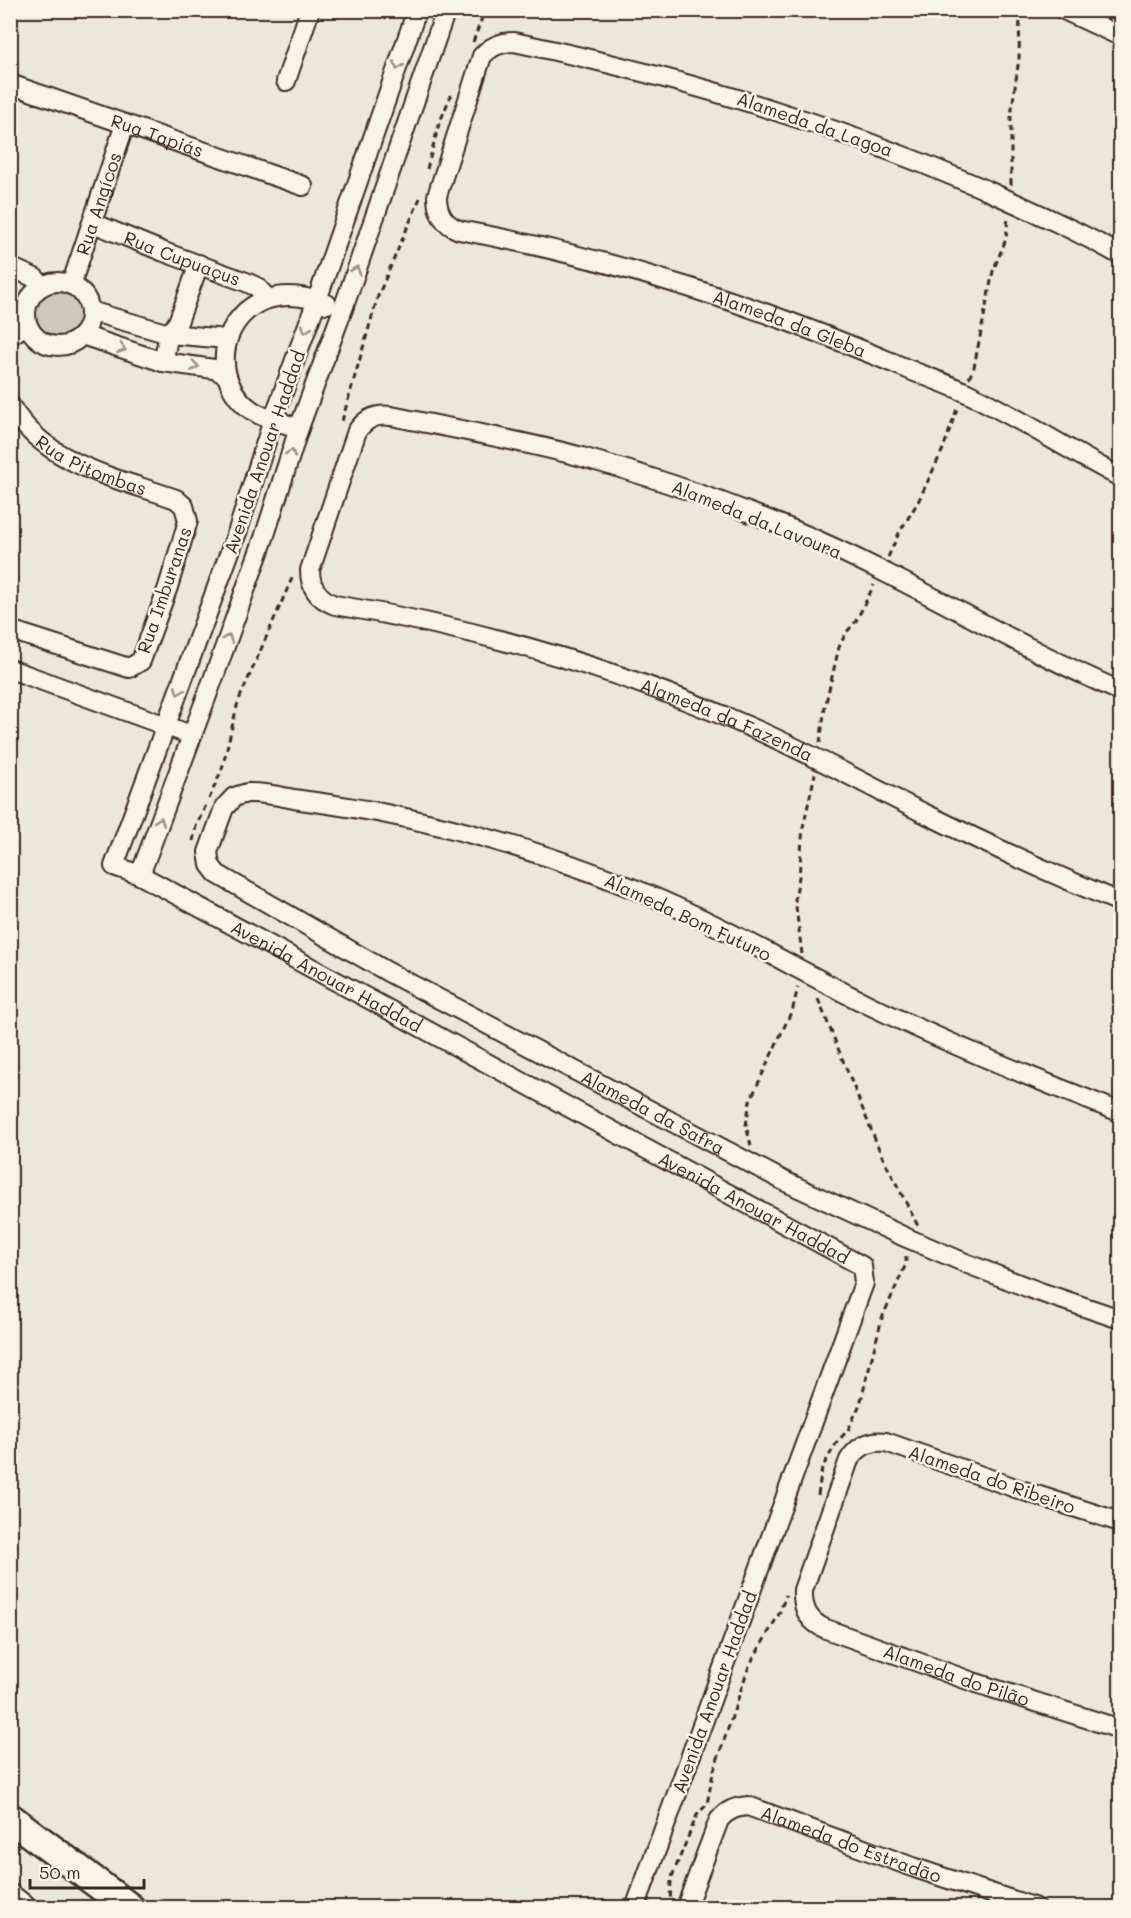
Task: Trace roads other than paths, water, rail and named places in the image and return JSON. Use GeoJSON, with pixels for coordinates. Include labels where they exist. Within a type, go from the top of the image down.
{"type":"FeatureCollection","features":[{"type":"Feature","properties":{"kind":"main road"},"geometry":{"type":"LineString","coordinates":[[10,1818],[130,1908]]}},
{"type":"Feature","properties":{"kind":"street"},"geometry":{"type":"LineString","coordinates":[[286,81],[310,10]]}},
{"type":"Feature","properties":{"kind":"street","name":"Avenida Anouar Haddad"},"geometry":{"type":"LineString","coordinates":[[417,10],[273,420],[238,530],[114,866],[140,875],[862,1266],[864,1283],[635,1908]]}},
{"type":"Feature","properties":{"kind":"street","name":"Avenida Anouar Haddad"},"geometry":{"type":"LineString","coordinates":[[140,875],[264,538],[299,428],[343,309],[446,10]]}},
{"type":"Feature","properties":{"kind":"street"},"geometry":{"type":"LineString","coordinates":[[1064,10],[1120,36]]}},
{"type":"Feature","properties":{"kind":"street","name":"Alameda da Lagoa"},"geometry":{"type":"LineString","coordinates":[[442,219],[437,196],[482,56],[494,46],[514,42],[649,72],[782,111],[915,160],[1045,216],[1120,255]]}},
{"type":"Feature","properties":{"kind":"street","name":"Rua Tapiás"},"geometry":{"type":"LineString","coordinates":[[10,84],[303,186]]}},
{"type":"Feature","properties":{"kind":"street","name":"Rua Angícos"},"geometry":{"type":"LineString","coordinates":[[71,285],[125,124]]}},
{"type":"Feature","properties":{"kind":"street","name":"Alameda da Gleba"},"geometry":{"type":"LineString","coordinates":[[442,219],[459,231],[525,243],[642,272],[805,326],[1006,412],[1120,477]]}},
{"type":"Feature","properties":{"kind":"street","name":"Rua Cupuaçus"},"geometry":{"type":"LineString","coordinates":[[93,223],[256,287],[268,299]]}},
{"type":"Feature","properties":{"kind":"street"},"geometry":{"type":"LineString","coordinates":[[163,362],[169,334],[178,322],[199,264]]}},
{"type":"Feature","properties":{"kind":"street"},"geometry":{"type":"LineString","coordinates":[[10,267],[35,278],[42,286]]}},
{"type":"Feature","properties":{"kind":"street"},"geometry":{"type":"LineString","coordinates":[[10,336],[21,320],[30,297],[42,286],[56,282],[71,285],[84,295],[90,311],[90,320],[82,335],[68,344],[51,345],[37,338],[21,320]]}},
{"type":"Feature","properties":{"kind":"street"},"geometry":{"type":"LineString","coordinates":[[299,428],[273,420],[244,405],[230,386],[226,375],[224,351],[227,339],[238,319],[257,304],[268,299],[292,296],[317,300],[343,309]]}},
{"type":"Feature","properties":{"kind":"street"},"geometry":{"type":"LineString","coordinates":[[90,311],[169,334],[227,339]]}},
{"type":"Feature","properties":{"kind":"street"},"geometry":{"type":"LineString","coordinates":[[82,335],[163,362],[214,369],[226,375]]}},
{"type":"Feature","properties":{"kind":"street","name":"Rua Pitombas"},"geometry":{"type":"LineString","coordinates":[[10,405],[24,425],[37,438],[65,458],[81,466],[176,499],[184,506]]}},
{"type":"Feature","properties":{"kind":"street","name":"Alameda da Lavoura"},"geometry":{"type":"LineString","coordinates":[[315,591],[310,577],[312,563],[357,431],[370,418],[391,416],[529,444],[634,472],[727,504],[882,570],[1014,641],[1120,691]]}},
{"type":"Feature","properties":{"kind":"street","name":"Rua Imburanas"},"geometry":{"type":"LineString","coordinates":[[10,630],[129,668],[141,661],[168,588],[188,521],[184,506]]}},
{"type":"Feature","properties":{"kind":"street","name":"Alameda da Fazenda"},"geometry":{"type":"LineString","coordinates":[[315,591],[327,602],[335,605],[430,622],[514,643],[580,662],[680,698],[766,735],[1011,855],[1120,902]]}},
{"type":"Feature","properties":{"kind":"street"},"geometry":{"type":"LineString","coordinates":[[10,669],[191,735]]}},
{"type":"Feature","properties":{"kind":"street","name":"Alameda Bom Futuro"},"geometry":{"type":"LineString","coordinates":[[208,861],[208,852],[224,808],[234,797],[241,794],[255,793],[363,810],[450,828],[536,852],[648,895],[933,1035],[1000,1065],[1120,1112]]}},
{"type":"Feature","properties":{"kind":"street","name":"Alameda da Safra"},"geometry":{"type":"LineString","coordinates":[[208,861],[217,874],[388,972],[786,1182],[906,1250],[1120,1319]]}},
{"type":"Feature","properties":{"kind":"street","name":"Alameda do Ribeiro"},"geometry":{"type":"LineString","coordinates":[[804,1608],[802,1590],[849,1460],[858,1449],[871,1442],[886,1442],[1120,1522]]}},
{"type":"Feature","properties":{"kind":"street","name":"Alameda do Pilão"},"geometry":{"type":"LineString","coordinates":[[804,1608],[813,1621],[826,1629],[973,1682],[1120,1729]]}},
{"type":"Feature","properties":{"kind":"street","name":"Alameda do Estradão"},"geometry":{"type":"LineString","coordinates":[[689,1908],[688,1902],[718,1820],[734,1808],[741,1806],[756,1808],[904,1864],[1036,1908]]}},
{"type":"Feature","properties":{"kind":"street"},"geometry":{"type":"LineString","coordinates":[[10,1893],[29,1908]]}}]}
